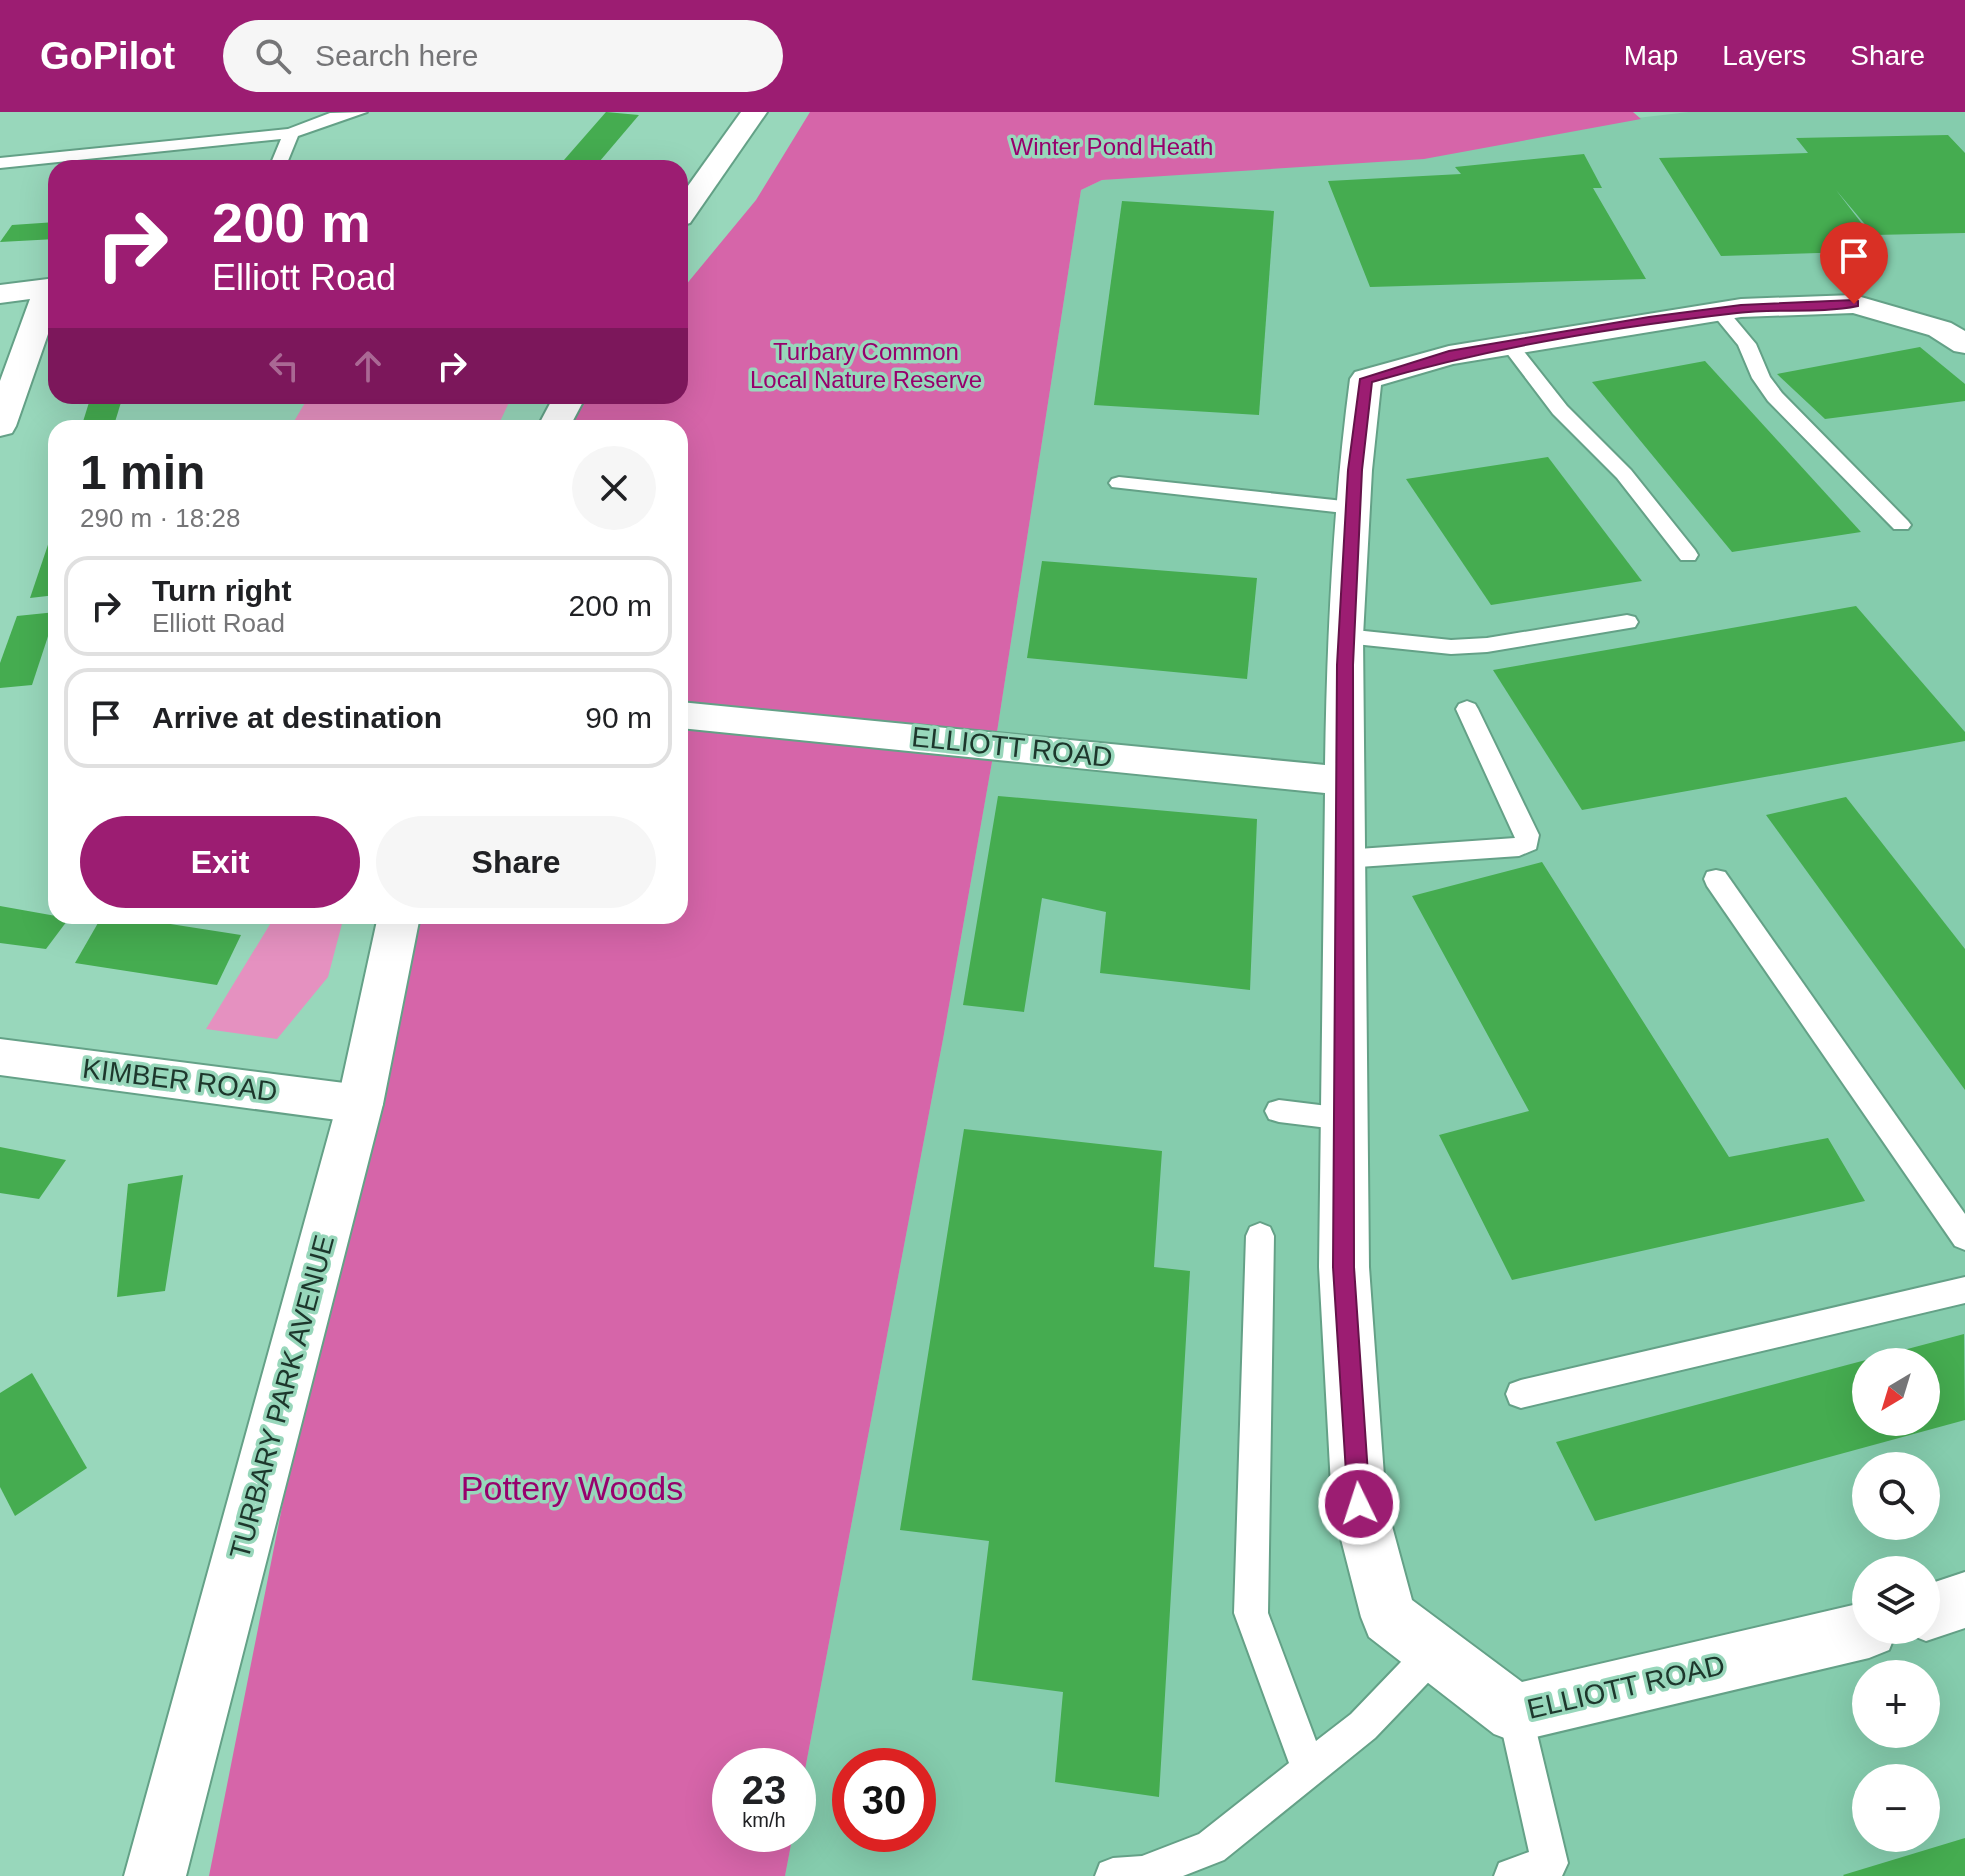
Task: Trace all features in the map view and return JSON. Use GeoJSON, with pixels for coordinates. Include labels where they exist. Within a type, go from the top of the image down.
{"type":"FeatureCollection","features":[{"type":"Feature","properties":{"kind":"street"},"geometry":{"type":"LineString","coordinates":[[688,206],[754,112]]}},
{"type":"Feature","properties":{"kind":"street"},"geometry":{"type":"LineString","coordinates":[[0,294],[48,288]]}},
{"type":"Feature","properties":{"kind":"street"},"geometry":{"type":"LineString","coordinates":[[0,426],[48,298]]}},
{"type":"Feature","properties":{"kind":"street","name":"ELLIOTT ROAD"},"geometry":{"type":"LineString","coordinates":[[1852,1634],[1515,1713],[1389,1617],[1359,1504],[1344,1267],[1345,636],[1353,508],[1366,379],[1449,355],[1719,311],[1854,304],[1940,329],[1965,344]]}},
{"type":"Feature","properties":{"kind":"street","name":"ELLIOTT ROAD"},"geometry":{"type":"LineString","coordinates":[[688,716],[1344,781]]}},
{"type":"Feature","properties":{"kind":"street","name":"TURBARY PARK AVENUE"},"geometry":{"type":"LineString","coordinates":[[155,1876],[360,1104],[397,924]]}},
{"type":"Feature","properties":{"kind":"street","name":"KIMBER ROAD"},"geometry":{"type":"LineString","coordinates":[[0,1057],[360,1104]]}},
{"type":"Feature","properties":{"kind":"street"},"geometry":{"type":"LineString","coordinates":[[1940,1608],[1965,1600]]}},
{"type":"Feature","properties":{"kind":"lane"},"geometry":{"type":"LineString","coordinates":[[0,163],[291,133],[330,118],[359,112]]}},
{"type":"Feature","properties":{"kind":"lane"},"geometry":{"type":"LineString","coordinates":[[280,160],[291,133]]}},
{"type":"Feature","properties":{"kind":"lane"},"geometry":{"type":"LineString","coordinates":[[1719,311],[1747,344],[1761,378],[1775,397],[1901,525]]}},
{"type":"Feature","properties":{"kind":"lane"},"geometry":{"type":"LineString","coordinates":[[1509,344],[1560,410],[1624,474],[1688,555]]}},
{"type":"Feature","properties":{"kind":"lane"},"geometry":{"type":"LineString","coordinates":[[1119,483],[1353,508]]}},
{"type":"Feature","properties":{"kind":"lane"},"geometry":{"type":"LineString","coordinates":[[1345,636],[1451,647],[1487,645],[1627,622]]}},
{"type":"Feature","properties":{"kind":"lane"},"geometry":{"type":"LineString","coordinates":[[1344,859],[1519,847],[1527,843],[1527,835],[1467,709]]}},
{"type":"Feature","properties":{"kind":"lane"},"geometry":{"type":"LineString","coordinates":[[1716,879],[1965,1237]]}},
{"type":"Feature","properties":{"kind":"lane"},"geometry":{"type":"LineString","coordinates":[[1279,1111],[1344,1119]]}},
{"type":"Feature","properties":{"kind":"lane"},"geometry":{"type":"LineString","coordinates":[[1260,1236],[1251,1613],[1309,1770]]}},
{"type":"Feature","properties":{"kind":"lane"},"geometry":{"type":"LineString","coordinates":[[1521,1394],[1965,1290]]}},
{"type":"Feature","properties":{"kind":"lane"},"geometry":{"type":"LineString","coordinates":[[1113,1876],[1142,1874],[1211,1847],[1363,1726],[1434,1652]]}},
{"type":"Feature","properties":{"kind":"lane"},"geometry":{"type":"LineString","coordinates":[[1512,1876],[1550,1863],[1515,1713]]}},
{"type":"Feature","properties":{"kind":"shaded area"},"geometry":{"type":"Polygon","coordinates":[[[1689,112],[1965,112],[1965,1876],[785,1876],[790,1852],[816,1852],[816,1748],[809,1748],[944,1034],[995,745],[1081,190],[1102,180],[1689,112]]]}},
{"type":"Feature","properties":{"kind":"shaded area"},"geometry":{"type":"Polygon","coordinates":[[[304,404],[508,404],[501,420],[295,420],[304,404]]]}},
{"type":"Feature","properties":{"kind":"shaded area"},"geometry":{"type":"Polygon","coordinates":[[[270,924],[342,924],[328,977],[277,1039],[206,1029],[270,924]]]}},
{"type":"Feature","properties":{"kind":"green space","name":"Pottery Woods"},"geometry":{"type":"Polygon","coordinates":[[[810,112],[1633,112],[1641,119],[1424,159],[1102,180],[1081,190],[995,745],[944,1034],[809,1748],[712,1748],[712,1852],[790,1852],[785,1876],[209,1876],[397,924],[688,924],[688,420],[557,420],[566,404],[688,404],[688,282],[756,200],[810,112]]]}},
{"type":"Feature","properties":{"kind":"building"},"geometry":{"type":"Polygon","coordinates":[[[606,112],[639,115],[601,160],[564,160],[606,112]]]}},
{"type":"Feature","properties":{"kind":"building"},"geometry":{"type":"Polygon","coordinates":[[[1948,135],[1965,153],[1965,233],[1874,235],[1836,190],[1883,251],[1721,256],[1659,158],[1808,153],[1796,138],[1948,135]]]}},
{"type":"Feature","properties":{"kind":"building"},"geometry":{"type":"Polygon","coordinates":[[[1584,154],[1602,188],[1593,188],[1646,279],[1370,287],[1328,181],[1461,174],[1455,167],[1584,154]]]}},
{"type":"Feature","properties":{"kind":"building"},"geometry":{"type":"Polygon","coordinates":[[[1122,201],[1274,211],[1259,415],[1094,405],[1122,201]]]}},
{"type":"Feature","properties":{"kind":"building"},"geometry":{"type":"Polygon","coordinates":[[[48,223],[48,239],[0,242],[12,225],[48,223]]]}},
{"type":"Feature","properties":{"kind":"building"},"geometry":{"type":"Polygon","coordinates":[[[1920,347],[1965,384],[1965,401],[1825,419],[1777,374],[1920,347]]]}},
{"type":"Feature","properties":{"kind":"building"},"geometry":{"type":"Polygon","coordinates":[[[1705,361],[1861,532],[1732,552],[1592,382],[1705,361]]]}},
{"type":"Feature","properties":{"kind":"building"},"geometry":{"type":"Polygon","coordinates":[[[88,404],[121,404],[116,420],[84,420],[88,404]]]}},
{"type":"Feature","properties":{"kind":"building"},"geometry":{"type":"Polygon","coordinates":[[[1548,457],[1642,581],[1491,605],[1406,479],[1548,457]]]}},
{"type":"Feature","properties":{"kind":"building"},"geometry":{"type":"Polygon","coordinates":[[[48,545],[48,596],[30,598],[48,545]]]}},
{"type":"Feature","properties":{"kind":"building"},"geometry":{"type":"Polygon","coordinates":[[[1042,561],[1257,578],[1247,679],[1027,658],[1042,561]]]}},
{"type":"Feature","properties":{"kind":"building"},"geometry":{"type":"Polygon","coordinates":[[[1856,606],[1965,732],[1965,741],[1582,810],[1493,670],[1856,606]]]}},
{"type":"Feature","properties":{"kind":"building"},"geometry":{"type":"Polygon","coordinates":[[[48,613],[48,636],[32,685],[0,688],[0,663],[17,616],[48,613]]]}},
{"type":"Feature","properties":{"kind":"building"},"geometry":{"type":"Polygon","coordinates":[[[998,796],[1257,819],[1250,990],[1100,973],[1106,912],[1042,898],[1024,1012],[963,1005],[998,796]]]}},
{"type":"Feature","properties":{"kind":"building"},"geometry":{"type":"Polygon","coordinates":[[[1846,797],[1965,949],[1965,1090],[1766,815],[1846,797]]]}},
{"type":"Feature","properties":{"kind":"building"},"geometry":{"type":"Polygon","coordinates":[[[1542,862],[1729,1157],[1828,1138],[1865,1201],[1512,1280],[1439,1135],[1529,1111],[1412,896],[1542,862]]]}},
{"type":"Feature","properties":{"kind":"building"},"geometry":{"type":"Polygon","coordinates":[[[0,906],[48,915],[48,924],[65,924],[46,949],[0,943],[0,906]]]}},
{"type":"Feature","properties":{"kind":"building"},"geometry":{"type":"Polygon","coordinates":[[[97,924],[170,924],[241,935],[217,985],[75,963],[97,924]]]}},
{"type":"Feature","properties":{"kind":"building"},"geometry":{"type":"Polygon","coordinates":[[[964,1129],[1162,1151],[1154,1267],[1190,1271],[1159,1797],[1055,1782],[1063,1692],[972,1680],[989,1541],[900,1530],[964,1129]]]}},
{"type":"Feature","properties":{"kind":"building"},"geometry":{"type":"Polygon","coordinates":[[[0,1147],[66,1160],[39,1199],[0,1193],[0,1147]]]}},
{"type":"Feature","properties":{"kind":"building"},"geometry":{"type":"Polygon","coordinates":[[[183,1175],[165,1291],[117,1297],[128,1184],[183,1175]]]}},
{"type":"Feature","properties":{"kind":"building"},"geometry":{"type":"Polygon","coordinates":[[[1964,1334],[1965,1420],[1940,1427],[1940,1348],[1911,1348],[1964,1334]]]}},
{"type":"Feature","properties":{"kind":"building"},"geometry":{"type":"Polygon","coordinates":[[[1852,1364],[1852,1436],[1906,1436],[1595,1521],[1556,1442],[1852,1364]]]}},
{"type":"Feature","properties":{"kind":"building"},"geometry":{"type":"Polygon","coordinates":[[[32,1373],[87,1468],[15,1516],[0,1487],[0,1393],[32,1373]]]}},
{"type":"Feature","properties":{"kind":"building"},"geometry":{"type":"Polygon","coordinates":[[[1965,1838],[1965,1876],[1843,1875],[1919,1852],[1940,1852],[1940,1846],[1965,1838]]]}},
{"type":"Feature","properties":{"kind":"route"},"geometry":{"type":"LineString","coordinates":[[1359,1504],[1344,1267],[1345,636],[1355,470],[1366,379],[1449,355],[1697,313],[1741,308],[1854,304]]}},
{"type":"Feature","properties":{"kind":"park label","name":"Winter Pond Heath"},"geometry":{"type":"Point","coordinates":[1112,146]}},
{"type":"Feature","properties":{"kind":"park label","name":"Turbary Common Local Nature Reserve"},"geometry":{"type":"Point","coordinates":[866,365]}}]}
